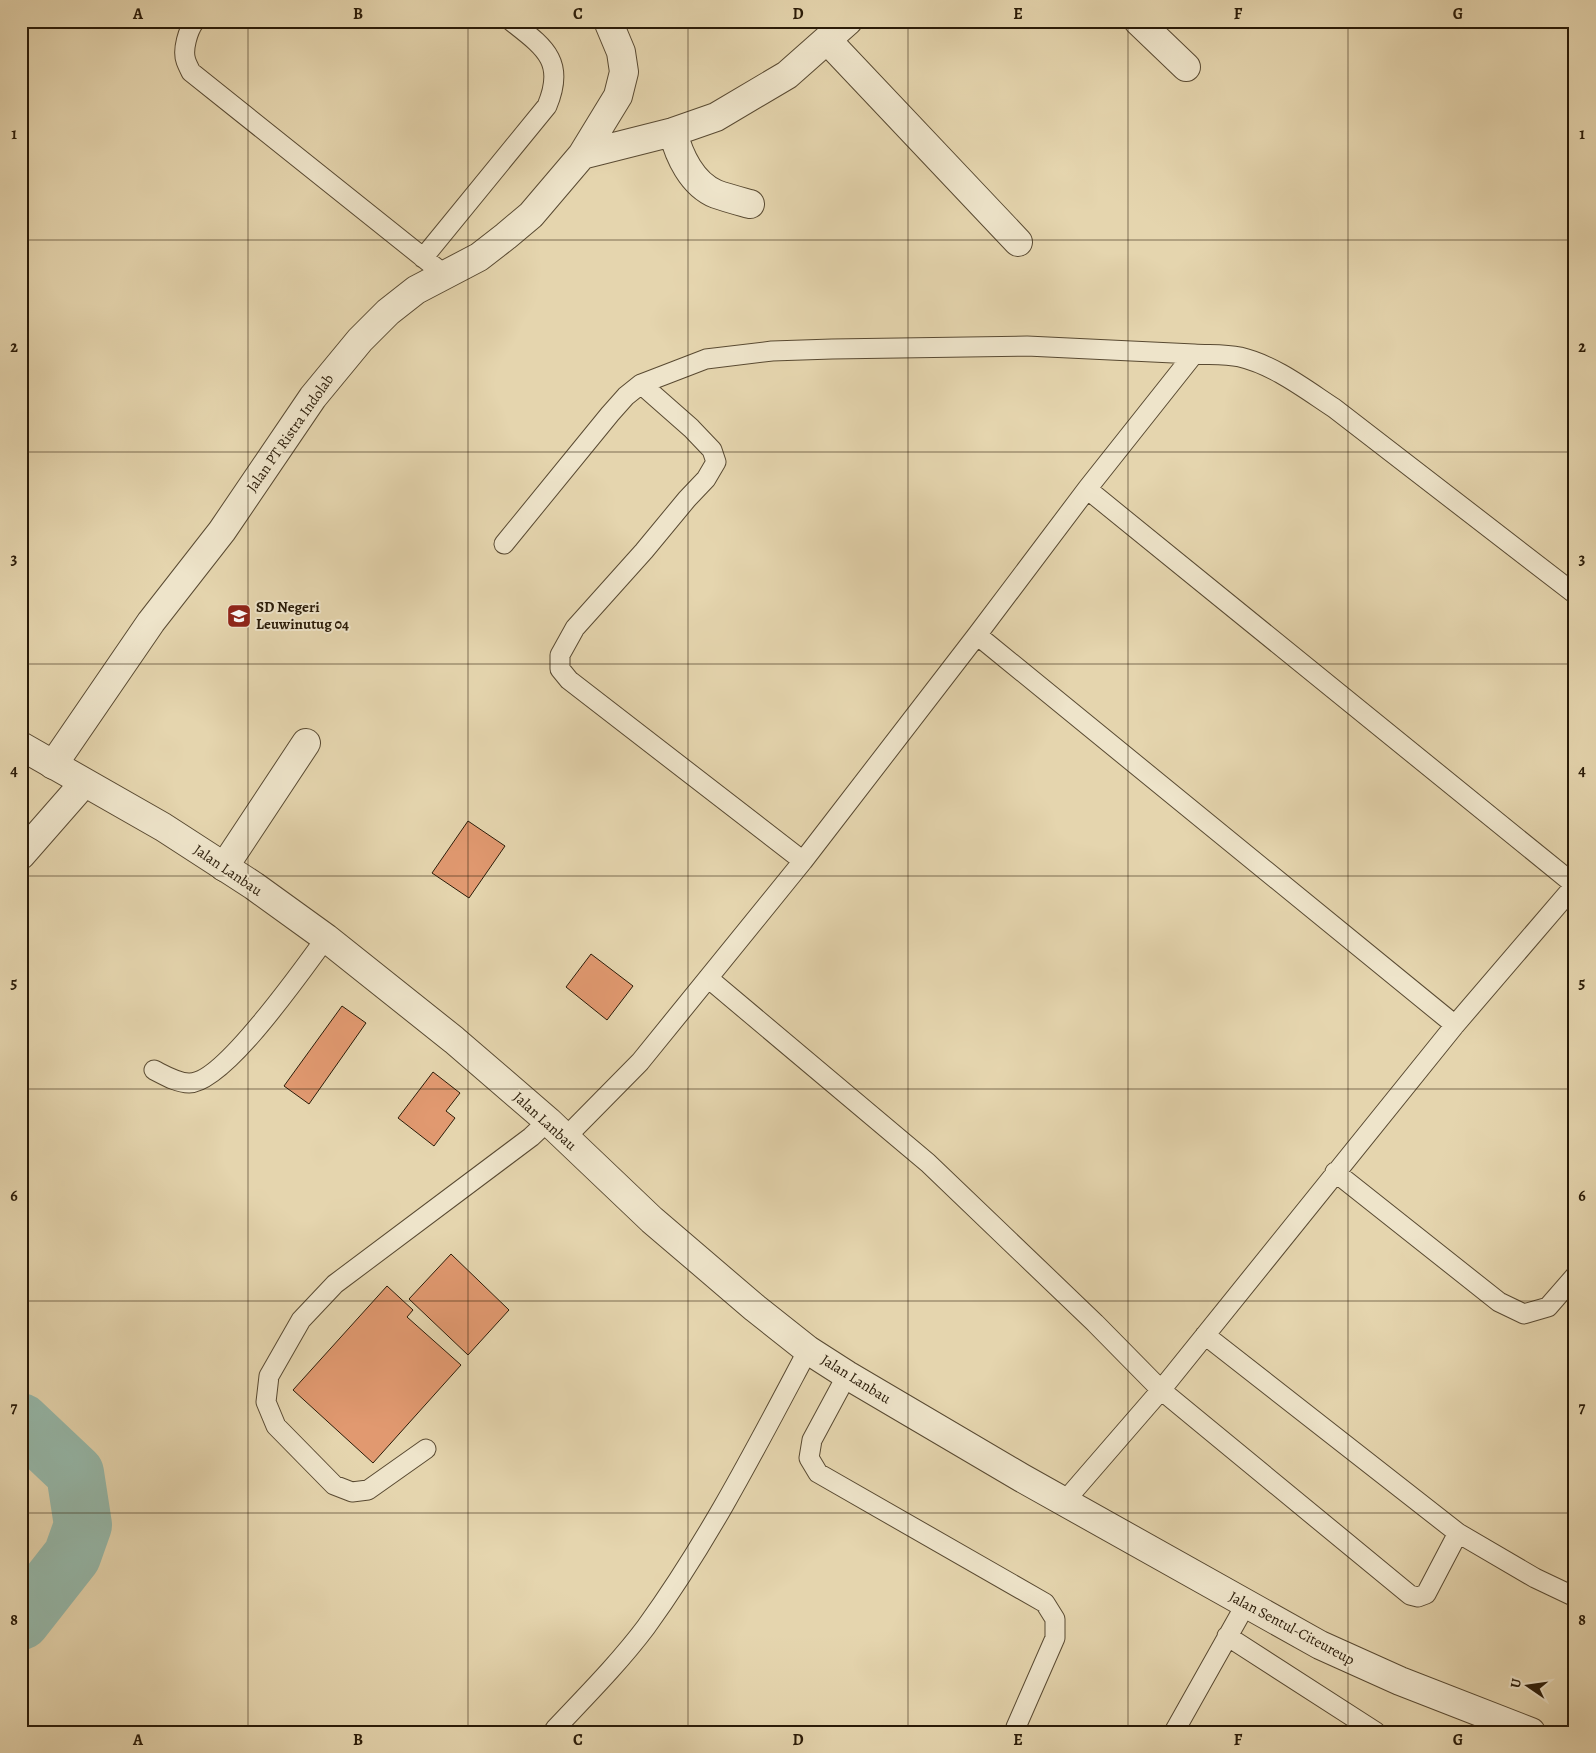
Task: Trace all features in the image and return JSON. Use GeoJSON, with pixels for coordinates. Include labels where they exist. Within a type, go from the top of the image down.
{"type":"FeatureCollection","features":[{"type":"Feature","properties":{"kind":"street","name":"Jalan PT Ristra Indolab"},"geometry":{"type":"LineString","coordinates":[[53,765],[151,622],[222,531],[313,397],[360,340],[388,312],[416,290],[479,257],[506,236],[531,215],[582,155],[618,96],[624,72],[621,52],[608,21]]}},
{"type":"Feature","properties":{"kind":"street"},"geometry":{"type":"LineString","coordinates":[[582,155],[673,132],[716,117],[787,75],[848,21]]}},
{"type":"Feature","properties":{"kind":"street"},"geometry":{"type":"LineString","coordinates":[[1138,21],[1186,67]]}},
{"type":"Feature","properties":{"kind":"street"},"geometry":{"type":"LineString","coordinates":[[827,40],[1018,242]]}},
{"type":"Feature","properties":{"kind":"street"},"geometry":{"type":"LineString","coordinates":[[673,132],[676,146],[686,167],[698,181],[715,194],[750,204]]}},
{"type":"Feature","properties":{"kind":"street"},"geometry":{"type":"LineString","coordinates":[[224,867],[306,744]]}},
{"type":"Feature","properties":{"kind":"street","name":"Jalan Lanbau"},"geometry":{"type":"LineString","coordinates":[[21,746],[163,827],[254,886],[326,938],[447,1034],[556,1129],[652,1220],[755,1308],[808,1350],[846,1375],[1064,1502]]}},
{"type":"Feature","properties":{"kind":"street"},"geometry":{"type":"LineString","coordinates":[[21,855],[84,783]]}},
{"type":"Feature","properties":{"kind":"street","name":"Jalan Sentul-Citeureup"},"geometry":{"type":"LineString","coordinates":[[1064,1502],[1320,1645],[1400,1681],[1531,1732]]}},
{"type":"Feature","properties":{"kind":"lane"},"geometry":{"type":"LineString","coordinates":[[195,21],[186,42],[184,59],[191,72],[445,275]]}},
{"type":"Feature","properties":{"kind":"lane"},"geometry":{"type":"LineString","coordinates":[[423,258],[548,106],[553,94],[555,78],[550,57],[540,44],[511,21]]}},
{"type":"Feature","properties":{"kind":"lane"},"geometry":{"type":"LineString","coordinates":[[504,544],[626,396],[641,384],[706,359],[772,351],[1027,346],[1239,357],[1255,362],[1292,380],[1334,408],[1575,594]]}},
{"type":"Feature","properties":{"kind":"lane"},"geometry":{"type":"LineString","coordinates":[[426,1449],[368,1490],[352,1492],[334,1485],[276,1426],[266,1402],[269,1376],[301,1320],[335,1284],[531,1137],[556,1129],[593,1111],[640,1062],[802,861],[1087,489],[1194,354]]}},
{"type":"Feature","properties":{"kind":"lane"},"geometry":{"type":"LineString","coordinates":[[641,384],[691,428],[712,450],[716,462],[706,479],[575,628],[560,655],[560,669],[569,680],[802,861]]}},
{"type":"Feature","properties":{"kind":"lane"},"geometry":{"type":"LineString","coordinates":[[1064,1502],[1206,1335],[1454,1025],[1575,885],[1087,489]]}},
{"type":"Feature","properties":{"kind":"lane"},"geometry":{"type":"LineString","coordinates":[[977,635],[1454,1025]]}},
{"type":"Feature","properties":{"kind":"lane"},"geometry":{"type":"LineString","coordinates":[[154,1070],[190,1084],[204,1080],[221,1068],[244,1043],[326,938]]}},
{"type":"Feature","properties":{"kind":"lane"},"geometry":{"type":"LineString","coordinates":[[708,978],[928,1163],[1095,1323],[1161,1390],[1410,1595],[1418,1597],[1426,1594],[1458,1533]]}},
{"type":"Feature","properties":{"kind":"lane"},"geometry":{"type":"LineString","coordinates":[[1336,1172],[1499,1302],[1524,1314],[1548,1307],[1575,1276]]}},
{"type":"Feature","properties":{"kind":"lane"},"geometry":{"type":"LineString","coordinates":[[1206,1335],[1458,1533],[1535,1578],[1575,1597]]}},
{"type":"Feature","properties":{"kind":"lane"},"geometry":{"type":"LineString","coordinates":[[556,1729],[645,1628],[686,1569],[720,1514],[808,1350]]}},
{"type":"Feature","properties":{"kind":"lane"},"geometry":{"type":"LineString","coordinates":[[846,1375],[812,1440],[809,1458],[818,1472],[1045,1603],[1055,1619],[1055,1638],[1016,1727]]}},
{"type":"Feature","properties":{"kind":"lane"},"geometry":{"type":"LineString","coordinates":[[1174,1732],[1246,1604]]}},
{"type":"Feature","properties":{"kind":"lane"},"geometry":{"type":"LineString","coordinates":[[1227,1636],[1376,1732]]}},
{"type":"Feature","properties":{"kind":"building"},"geometry":{"type":"Polygon","coordinates":[[[468,821],[505,846],[469,898],[432,873],[468,821]]]}},
{"type":"Feature","properties":{"kind":"building"},"geometry":{"type":"Polygon","coordinates":[[[591,954],[633,986],[607,1020],[566,987],[591,954]]]}},
{"type":"Feature","properties":{"kind":"building"},"geometry":{"type":"Polygon","coordinates":[[[342,1006],[366,1023],[309,1104],[284,1086],[342,1006]]]}},
{"type":"Feature","properties":{"kind":"building"},"geometry":{"type":"Polygon","coordinates":[[[433,1072],[460,1093],[446,1111],[455,1118],[434,1146],[398,1118],[433,1072]]]}},
{"type":"Feature","properties":{"kind":"building"},"geometry":{"type":"Polygon","coordinates":[[[451,1254],[509,1310],[468,1355],[409,1299],[451,1254]]]}},
{"type":"Feature","properties":{"kind":"building"},"geometry":{"type":"Polygon","coordinates":[[[387,1286],[413,1310],[407,1317],[461,1365],[373,1463],[293,1390],[387,1286]]]}},
{"type":"Feature","properties":{"kind":"waterway"},"geometry":{"type":"LineString","coordinates":[[21,1422],[75,1473],[83,1525],[72,1556],[21,1621]]}},
{"type":"Feature","properties":{"kind":"place","name":"SD Negeri Leuwinutug 04"},"geometry":{"type":"Point","coordinates":[239,616]}}]}
